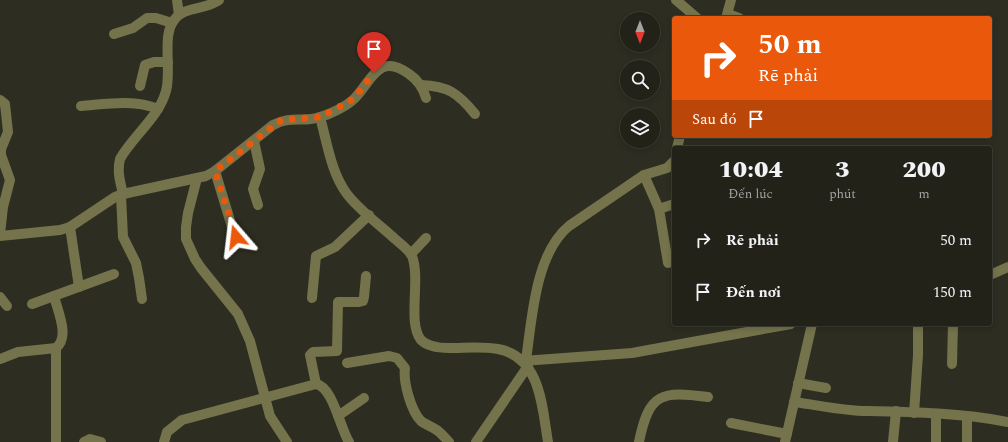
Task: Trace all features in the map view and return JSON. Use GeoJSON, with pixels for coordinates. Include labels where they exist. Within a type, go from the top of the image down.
{"type":"FeatureCollection","features":[{"type":"Feature","properties":{"kind":"street"},"geometry":{"type":"LineString","coordinates":[[177,0],[179,15]]}},
{"type":"Feature","properties":{"kind":"street"},"geometry":{"type":"LineString","coordinates":[[142,299],[140,278],[136,263],[123,237],[122,194],[118,176],[120,159],[164,99],[167,89],[168,33],[172,23],[179,15],[187,11],[207,6],[219,0]]}},
{"type":"Feature","properties":{"kind":"street"},"geometry":{"type":"LineString","coordinates":[[676,0],[696,16]]}},
{"type":"Feature","properties":{"kind":"street"},"geometry":{"type":"LineString","coordinates":[[727,16],[731,0]]}},
{"type":"Feature","properties":{"kind":"street"},"geometry":{"type":"LineString","coordinates":[[114,34],[133,28],[147,18],[156,18],[172,23]]}},
{"type":"Feature","properties":{"kind":"street"},"geometry":{"type":"LineString","coordinates":[[140,86],[145,65],[154,62],[168,62]]}},
{"type":"Feature","properties":{"kind":"street"},"geometry":{"type":"LineString","coordinates":[[0,100],[5,104],[8,132],[2,143],[1,155],[10,180],[3,207],[0,235],[60,230],[70,227],[122,194],[196,178],[215,171],[282,120],[320,117],[349,102],[355,97],[370,78],[385,66],[393,65],[401,68],[412,76],[423,88],[426,98]]}},
{"type":"Feature","properties":{"kind":"street"},"geometry":{"type":"LineString","coordinates":[[420,85],[434,85],[447,88],[464,100],[475,114]]}},
{"type":"Feature","properties":{"kind":"street"},"geometry":{"type":"LineString","coordinates":[[81,106],[128,103],[145,104],[158,109]]}},
{"type":"Feature","properties":{"kind":"street"},"geometry":{"type":"LineString","coordinates":[[320,117],[339,180],[346,194],[411,254],[416,271],[415,322],[421,340],[430,346],[441,348],[496,348],[510,352],[526,362],[541,398],[548,442]]}},
{"type":"Feature","properties":{"kind":"street"},"geometry":{"type":"LineString","coordinates":[[254,141],[260,169],[253,189],[258,204]]}},
{"type":"Feature","properties":{"kind":"street"},"geometry":{"type":"LineString","coordinates":[[476,442],[526,362],[540,276],[545,262],[562,233],[569,226],[644,175],[667,168],[672,163]]}},
{"type":"Feature","properties":{"kind":"street"},"geometry":{"type":"LineString","coordinates":[[215,171],[236,237]]}},
{"type":"Feature","properties":{"kind":"street"},"geometry":{"type":"LineString","coordinates":[[644,175],[659,209],[668,263]]}},
{"type":"Feature","properties":{"kind":"street"},"geometry":{"type":"LineString","coordinates":[[196,178],[188,213],[186,239],[201,268],[238,314],[250,341],[270,416],[287,442]]}},
{"type":"Feature","properties":{"kind":"street"},"geometry":{"type":"LineString","coordinates":[[659,209],[672,205]]}},
{"type":"Feature","properties":{"kind":"street"},"geometry":{"type":"LineString","coordinates":[[312,298],[316,256],[335,247],[369,215]]}},
{"type":"Feature","properties":{"kind":"street"},"geometry":{"type":"LineString","coordinates":[[70,227],[80,287]]}},
{"type":"Feature","properties":{"kind":"street"},"geometry":{"type":"LineString","coordinates":[[411,254],[426,238]]}},
{"type":"Feature","properties":{"kind":"street"},"geometry":{"type":"LineString","coordinates":[[992,274],[1008,267]]}},
{"type":"Feature","properties":{"kind":"street"},"geometry":{"type":"LineString","coordinates":[[32,304],[114,274]]}},
{"type":"Feature","properties":{"kind":"street"},"geometry":{"type":"LineString","coordinates":[[316,384],[310,355],[313,352],[337,351],[338,302],[362,301],[364,297],[366,276]]}},
{"type":"Feature","properties":{"kind":"street"},"geometry":{"type":"LineString","coordinates":[[0,359],[18,352],[56,348],[60,345],[63,339],[62,330],[54,296]]}},
{"type":"Feature","properties":{"kind":"street"},"geometry":{"type":"LineString","coordinates":[[0,297],[7,306]]}},
{"type":"Feature","properties":{"kind":"street"},"geometry":{"type":"LineString","coordinates":[[526,362],[632,353],[780,326]]}},
{"type":"Feature","properties":{"kind":"street"},"geometry":{"type":"LineString","coordinates":[[731,423],[786,438],[812,326]]}},
{"type":"Feature","properties":{"kind":"street"},"geometry":{"type":"LineString","coordinates":[[914,413],[918,355],[918,326]]}},
{"type":"Feature","properties":{"kind":"street"},"geometry":{"type":"LineString","coordinates":[[952,364],[953,326]]}},
{"type":"Feature","properties":{"kind":"street"},"geometry":{"type":"LineString","coordinates":[[56,348],[56,442]]}},
{"type":"Feature","properties":{"kind":"street"},"geometry":{"type":"LineString","coordinates":[[347,363],[390,356],[397,358],[405,368],[404,379],[406,388],[418,416],[422,421],[438,431],[449,442]]}},
{"type":"Feature","properties":{"kind":"street"},"geometry":{"type":"LineString","coordinates":[[798,383],[826,388]]}},
{"type":"Feature","properties":{"kind":"street"},"geometry":{"type":"LineString","coordinates":[[164,442],[167,432],[182,420],[316,384],[322,387],[330,398],[349,442]]}},
{"type":"Feature","properties":{"kind":"street"},"geometry":{"type":"LineString","coordinates":[[639,442],[642,426],[647,415],[659,398],[666,395],[682,394],[708,397]]}},
{"type":"Feature","properties":{"kind":"street"},"geometry":{"type":"LineString","coordinates":[[338,416],[364,398]]}},
{"type":"Feature","properties":{"kind":"street"},"geometry":{"type":"LineString","coordinates":[[794,402],[858,410],[967,416],[1008,422]]}},
{"type":"Feature","properties":{"kind":"street"},"geometry":{"type":"LineString","coordinates":[[893,442],[896,411]]}},
{"type":"Feature","properties":{"kind":"street"},"geometry":{"type":"LineString","coordinates":[[936,414],[936,442]]}},
{"type":"Feature","properties":{"kind":"street"},"geometry":{"type":"LineString","coordinates":[[967,416],[967,442]]}},
{"type":"Feature","properties":{"kind":"street"},"geometry":{"type":"LineString","coordinates":[[84,442],[90,439],[101,442]]}},
{"type":"Feature","properties":{"kind":"route"},"geometry":{"type":"LineString","coordinates":[[236,237],[215,171],[282,120],[310,119],[320,117],[349,102],[355,97],[374,73]]}}]}
